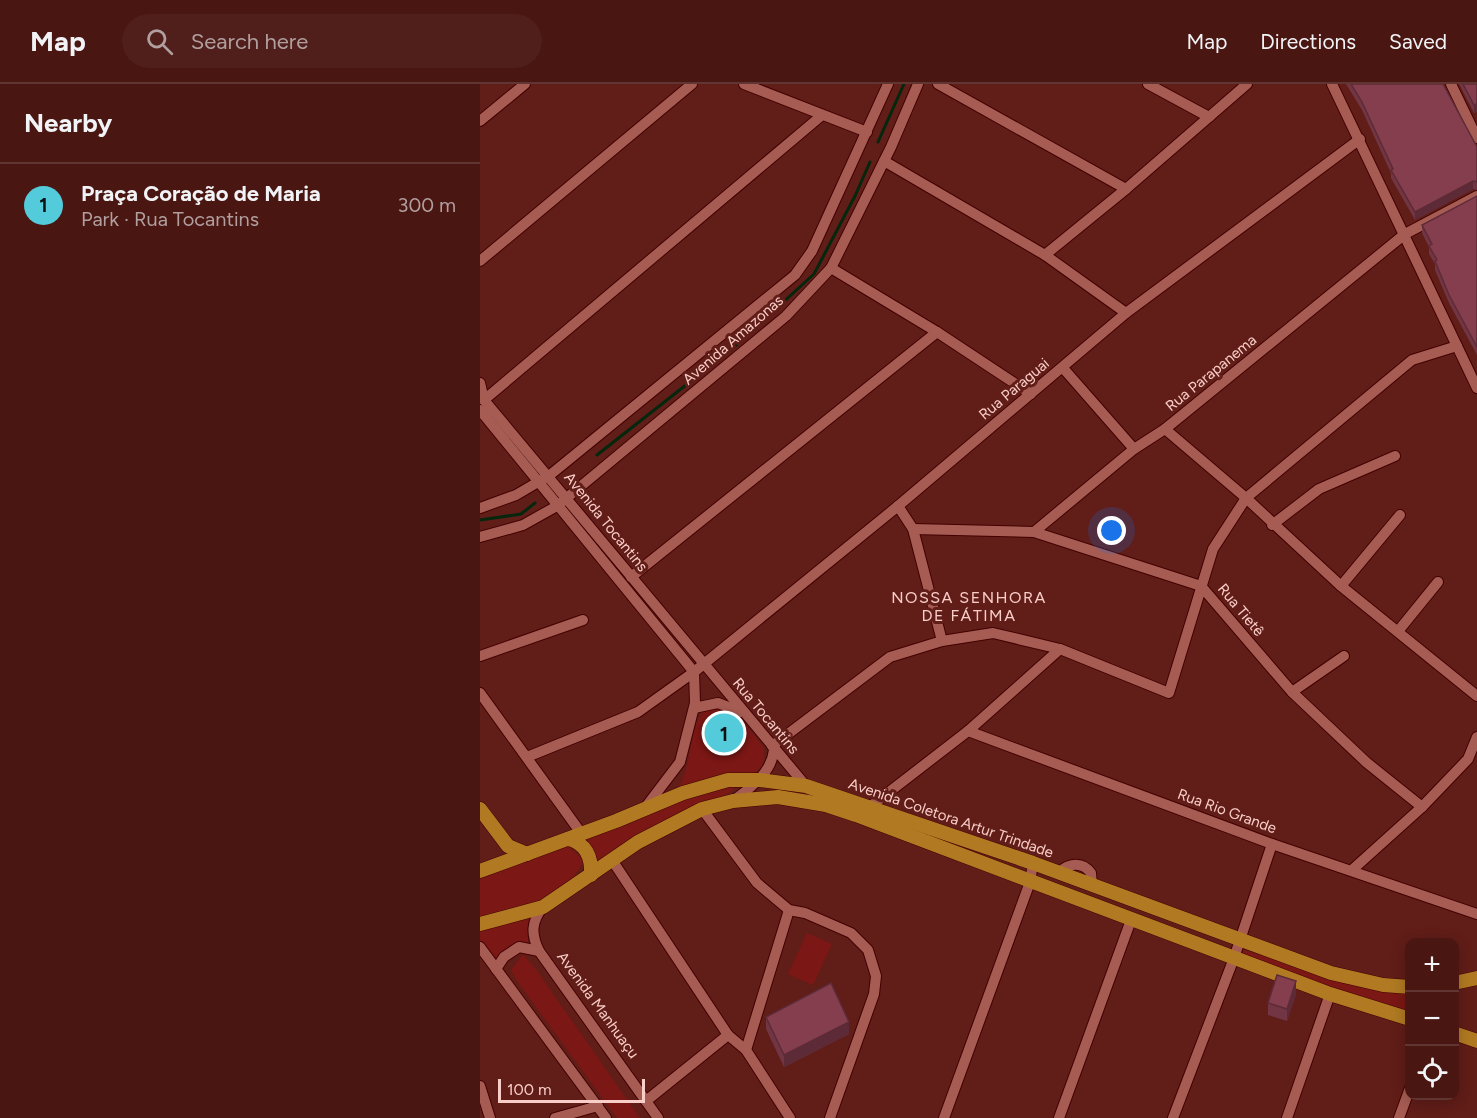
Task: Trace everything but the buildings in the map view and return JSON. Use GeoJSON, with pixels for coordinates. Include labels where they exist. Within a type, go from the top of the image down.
{"type":"FeatureCollection","features":[{"type":"Feature","properties":{"kind":"main road","name":"Avenida Coletora Artur Trindade"},"geometry":{"type":"LineString","coordinates":[[480,871],[683,793],[728,780],[760,780],[807,786],[871,806],[1033,863],[1331,974],[1383,985],[1405,987]]}},
{"type":"Feature","properties":{"kind":"main road","name":"Avenida Coletora Artur Trindade"},"geometry":{"type":"LineString","coordinates":[[480,924],[543,906],[638,842],[702,809],[733,801],[778,797],[826,805],[1330,994],[1405,1017]]}},
{"type":"Feature","properties":{"kind":"main road"},"geometry":{"type":"LineString","coordinates":[[480,809],[508,846],[527,854]]}},
{"type":"Feature","properties":{"kind":"main road"},"geometry":{"type":"LineString","coordinates":[[574,836],[588,853],[591,875]]}},
{"type":"Feature","properties":{"kind":"main road"},"geometry":{"type":"LineString","coordinates":[[1459,982],[1477,978]]}},
{"type":"Feature","properties":{"kind":"main road"},"geometry":{"type":"LineString","coordinates":[[1459,1034],[1477,1041]]}},
{"type":"Feature","properties":{"kind":"street"},"geometry":{"type":"LineString","coordinates":[[480,121],[525,84]]}},
{"type":"Feature","properties":{"kind":"street"},"geometry":{"type":"LineString","coordinates":[[480,261],[692,84]]}},
{"type":"Feature","properties":{"kind":"street"},"geometry":{"type":"LineString","coordinates":[[744,84],[821,116],[867,132]]}},
{"type":"Feature","properties":{"kind":"street","name":"Avenida Amazonas"},"geometry":{"type":"LineString","coordinates":[[480,508],[538,484],[550,476],[795,275],[812,251],[888,84]]}},
{"type":"Feature","properties":{"kind":"street","name":"Avenida Amazonas"},"geometry":{"type":"LineString","coordinates":[[480,537],[523,525],[557,506],[786,316],[831,268],[884,161],[918,84]]}},
{"type":"Feature","properties":{"kind":"street"},"geometry":{"type":"LineString","coordinates":[[938,84],[1126,189]]}},
{"type":"Feature","properties":{"kind":"street"},"geometry":{"type":"LineString","coordinates":[[1148,84],[1209,117]]}},
{"type":"Feature","properties":{"kind":"street"},"geometry":{"type":"LineString","coordinates":[[1045,255],[1126,189],[1247,84]]}},
{"type":"Feature","properties":{"kind":"street"},"geometry":{"type":"LineString","coordinates":[[1332,84],[1477,388]]}},
{"type":"Feature","properties":{"kind":"street"},"geometry":{"type":"LineString","coordinates":[[1451,84],[1477,138]]}},
{"type":"Feature","properties":{"kind":"street"},"geometry":{"type":"LineString","coordinates":[[482,405],[821,116]]}},
{"type":"Feature","properties":{"kind":"street","name":"Rua Paraguai"},"geometry":{"type":"LineString","coordinates":[[527,757],[638,712],[699,668],[898,506],[1126,313],[1359,139]]}},
{"type":"Feature","properties":{"kind":"street"},"geometry":{"type":"LineString","coordinates":[[884,161],[1045,255],[1126,313]]}},
{"type":"Feature","properties":{"kind":"street","name":"Rua Parapanema"},"geometry":{"type":"LineString","coordinates":[[1034,532],[1134,449],[1165,429],[1404,234],[1477,196]]}},
{"type":"Feature","properties":{"kind":"street"},"geometry":{"type":"LineString","coordinates":[[831,268],[938,332],[1031,394]]}},
{"type":"Feature","properties":{"kind":"street"},"geometry":{"type":"LineString","coordinates":[[631,577],[938,332]]}},
{"type":"Feature","properties":{"kind":"street"},"geometry":{"type":"LineString","coordinates":[[733,801],[760,780],[773,760],[773,748],[890,657],[942,640],[993,633],[1060,649],[1169,693],[1213,549],[1246,498],[1412,360],[1457,346]]}},
{"type":"Feature","properties":{"kind":"street"},"geometry":{"type":"LineString","coordinates":[[1063,368],[1134,449]]}},
{"type":"Feature","properties":{"kind":"street"},"geometry":{"type":"LineString","coordinates":[[480,383],[482,405]]}},
{"type":"Feature","properties":{"kind":"street","name":"Avenida Tocantins"},"geometry":{"type":"LineString","coordinates":[[482,405],[550,476],[631,577],[699,668]]}},
{"type":"Feature","properties":{"kind":"street","name":"Avenida Tocantins"},"geometry":{"type":"LineString","coordinates":[[482,405],[538,484],[699,668]]}},
{"type":"Feature","properties":{"kind":"street"},"geometry":{"type":"LineString","coordinates":[[1165,429],[1246,498],[1272,525],[1341,586],[1399,630],[1477,696]]}},
{"type":"Feature","properties":{"kind":"street"},"geometry":{"type":"LineString","coordinates":[[1272,525],[1319,489],[1395,456]]}},
{"type":"Feature","properties":{"kind":"street"},"geometry":{"type":"LineString","coordinates":[[898,506],[913,529],[942,640]]}},
{"type":"Feature","properties":{"kind":"street"},"geometry":{"type":"LineString","coordinates":[[1341,586],[1400,515]]}},
{"type":"Feature","properties":{"kind":"street","name":"Rua Tietê"},"geometry":{"type":"LineString","coordinates":[[913,529],[1034,532],[1201,586],[1292,692],[1366,762],[1422,807]]}},
{"type":"Feature","properties":{"kind":"street"},"geometry":{"type":"LineString","coordinates":[[1399,630],[1438,582]]}},
{"type":"Feature","properties":{"kind":"street"},"geometry":{"type":"LineString","coordinates":[[480,657],[583,620]]}},
{"type":"Feature","properties":{"kind":"street"},"geometry":{"type":"LineString","coordinates":[[871,806],[968,731],[1060,649]]}},
{"type":"Feature","properties":{"kind":"street"},"geometry":{"type":"LineString","coordinates":[[1292,692],[1344,656]]}},
{"type":"Feature","properties":{"kind":"street"},"geometry":{"type":"LineString","coordinates":[[645,807],[680,762],[694,708],[699,668]]}},
{"type":"Feature","properties":{"kind":"street","name":"Rua Tocantins"},"geometry":{"type":"LineString","coordinates":[[699,668],[744,713],[807,786]]}},
{"type":"Feature","properties":{"kind":"street"},"geometry":{"type":"LineString","coordinates":[[480,693],[527,757],[574,836]]}},
{"type":"Feature","properties":{"kind":"street"},"geometry":{"type":"LineString","coordinates":[[694,708],[718,703],[744,713]]}},
{"type":"Feature","properties":{"kind":"street","name":"Rua Rio Grande"},"geometry":{"type":"LineString","coordinates":[[968,731],[1272,844],[1477,914]]}},
{"type":"Feature","properties":{"kind":"street"},"geometry":{"type":"LineString","coordinates":[[1352,870],[1422,807],[1468,759],[1477,737]]}},
{"type":"Feature","properties":{"kind":"street"},"geometry":{"type":"LineString","coordinates":[[702,809],[757,883],[789,910],[805,913],[851,933],[868,950],[876,976],[874,994],[830,1118]]}},
{"type":"Feature","properties":{"kind":"street"},"geometry":{"type":"LineString","coordinates":[[1173,1118],[1234,958],[1272,844]]}},
{"type":"Feature","properties":{"kind":"street"},"geometry":{"type":"LineString","coordinates":[[612,860],[728,1035],[746,1050],[790,1118]]}},
{"type":"Feature","properties":{"kind":"street"},"geometry":{"type":"LineString","coordinates":[[944,1118],[1030,882],[1033,863]]}},
{"type":"Feature","properties":{"kind":"street","name":"Avenida Manhuaçu"},"geometry":{"type":"LineString","coordinates":[[543,906],[532,926],[539,951],[658,1118]]}},
{"type":"Feature","properties":{"kind":"street"},"geometry":{"type":"LineString","coordinates":[[746,1050],[789,910]]}},
{"type":"Feature","properties":{"kind":"street"},"geometry":{"type":"LineString","coordinates":[[1059,1118],[1131,920]]}},
{"type":"Feature","properties":{"kind":"street"},"geometry":{"type":"LineString","coordinates":[[480,947],[606,1118]]}},
{"type":"Feature","properties":{"kind":"street"},"geometry":{"type":"LineString","coordinates":[[496,969],[504,957],[519,947],[539,951]]}},
{"type":"Feature","properties":{"kind":"street"},"geometry":{"type":"LineString","coordinates":[[1287,1118],[1330,994]]}},
{"type":"Feature","properties":{"kind":"street"},"geometry":{"type":"LineString","coordinates":[[646,1101],[728,1035]]}},
{"type":"Feature","properties":{"kind":"street"},"geometry":{"type":"LineString","coordinates":[[480,1086],[490,1118]]}},
{"type":"Feature","properties":{"kind":"street"},"geometry":{"type":"LineString","coordinates":[[1399,1118],[1406,1100]]}},
{"type":"Feature","properties":{"kind":"street"},"geometry":{"type":"LineString","coordinates":[[555,1118],[598,1106]]}},
{"type":"Feature","properties":{"kind":"shaded area"},"geometry":{"type":"Polygon","coordinates":[[[718,707],[741,718],[764,748],[764,764],[755,773],[713,777],[678,788],[686,770],[697,722],[704,712],[718,707]]]}},
{"type":"Feature","properties":{"kind":"shaded area"},"geometry":{"type":"Polygon","coordinates":[[[737,784],[722,797],[674,816],[648,830],[597,864],[582,838],[706,792],[737,784]]]}},
{"type":"Feature","properties":{"kind":"shaded area"},"geometry":{"type":"Polygon","coordinates":[[[567,845],[584,861],[571,882],[545,899],[480,918],[480,879],[567,845]]]}},
{"type":"Feature","properties":{"kind":"shaded area"},"geometry":{"type":"Polygon","coordinates":[[[531,912],[528,943],[524,943],[497,959],[480,943],[480,928],[531,912]]]}},
{"type":"Feature","properties":{"kind":"shaded area"},"geometry":{"type":"Polygon","coordinates":[[[807,933],[832,944],[813,985],[788,974],[807,933]]]}},
{"type":"Feature","properties":{"kind":"shaded area"},"geometry":{"type":"Polygon","coordinates":[[[1244,950],[1363,987],[1405,992],[1405,1011],[1242,957],[1244,950]]]}},
{"type":"Feature","properties":{"kind":"shaded area"},"geometry":{"type":"Polygon","coordinates":[[[523,954],[640,1118],[617,1118],[517,981],[511,970],[523,954]]]}},
{"type":"Feature","properties":{"kind":"waterway"},"geometry":{"type":"LineString","coordinates":[[878,142],[904,84]]}},
{"type":"Feature","properties":{"kind":"waterway"},"geometry":{"type":"LineString","coordinates":[[597,455],[733,348],[814,274],[870,162]]}},
{"type":"Feature","properties":{"kind":"waterway"},"geometry":{"type":"LineString","coordinates":[[480,520],[521,514],[535,503]]}},
{"type":"Feature","properties":{"kind":"place","name":"Praça Coração de Maria"},"geometry":{"type":"Point","coordinates":[724,733]}},
{"type":"Feature","properties":{"kind":"district","name":"NOSSA SENHORA DE FÁTIMA"},"geometry":{"type":"Point","coordinates":[969,606]}}]}
